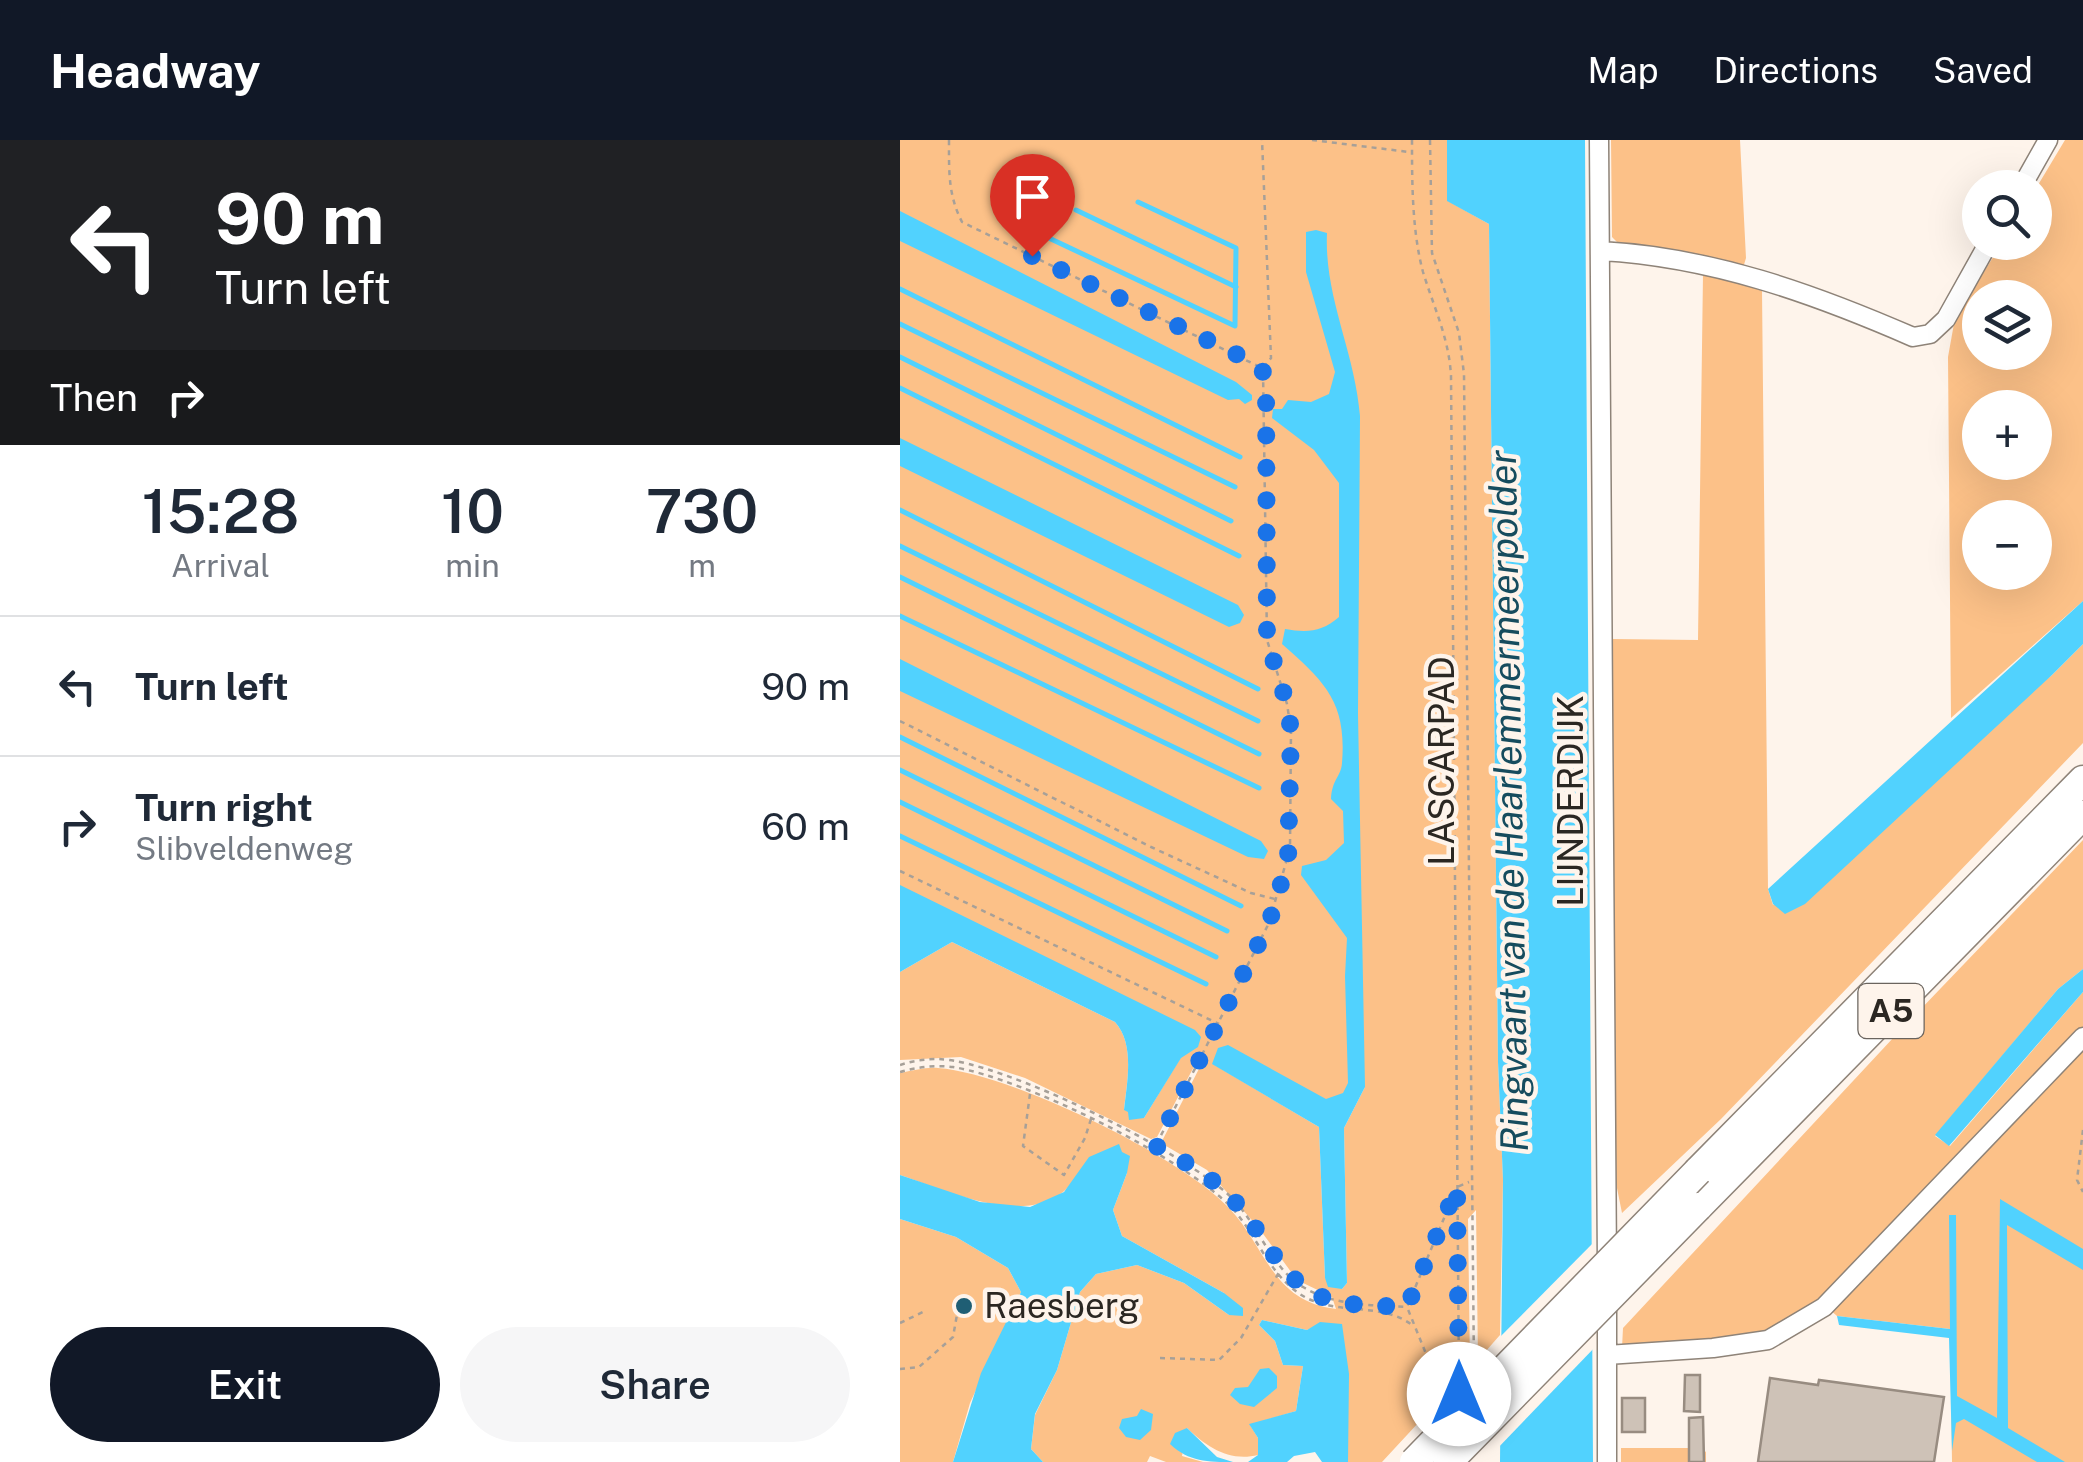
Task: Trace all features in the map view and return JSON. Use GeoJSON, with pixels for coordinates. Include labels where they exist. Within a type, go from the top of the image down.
{"type":"FeatureCollection","features":[{"type":"Feature","properties":{"kind":"highway","name":"A5"},"geometry":{"type":"LineString","coordinates":[[1414,1462],[2083,780]]}},
{"type":"Feature","properties":{"kind":"highway","name":"A5"},"geometry":{"type":"LineString","coordinates":[[1448,1462],[2083,815]]}},
{"type":"Feature","properties":{"kind":"street","name":"LIJNDERDIJK"},"geometry":{"type":"LineString","coordinates":[[1599,140],[1607,1462]]}},
{"type":"Feature","properties":{"kind":"street"},"geometry":{"type":"LineString","coordinates":[[2031,170],[2048,140]]}},
{"type":"Feature","properties":{"kind":"street"},"geometry":{"type":"LineString","coordinates":[[1601,252],[1661,257],[1750,276],[1912,336],[1930,334],[1946,319],[1979,260]]}},
{"type":"Feature","properties":{"kind":"street"},"geometry":{"type":"LineString","coordinates":[[1607,1355],[1768,1340],[1824,1307],[2083,1038]]}},
{"type":"Feature","properties":{"kind":"path"},"geometry":{"type":"LineString","coordinates":[[950,140],[949,183],[952,202],[962,222],[1264,369]]}},
{"type":"Feature","properties":{"kind":"path"},"geometry":{"type":"LineString","coordinates":[[1152,1153],[1269,923],[1290,848],[1291,730],[1267,640],[1264,369],[1271,358],[1262,140]]}},
{"type":"Feature","properties":{"kind":"path"},"geometry":{"type":"LineString","coordinates":[[1312,140],[1412,153]]}},
{"type":"Feature","properties":{"kind":"path"},"geometry":{"type":"LineString","coordinates":[[1412,140],[1422,268],[1446,337],[1451,376],[1459,1390]]}},
{"type":"Feature","properties":{"kind":"path","name":"LASCARPAD"},"geometry":{"type":"LineString","coordinates":[[1430,140],[1432,253],[1459,333],[1464,374],[1474,1367]]}},
{"type":"Feature","properties":{"kind":"path"},"geometry":{"type":"LineString","coordinates":[[900,721],[1151,848],[1251,893],[1277,899]]}},
{"type":"Feature","properties":{"kind":"path"},"geometry":{"type":"LineString","coordinates":[[900,871],[1219,1024]]}},
{"type":"Feature","properties":{"kind":"path"},"geometry":{"type":"LineString","coordinates":[[900,1065],[938,1059],[974,1064],[1060,1098],[1210,1178],[1236,1202],[1299,1285],[1325,1298],[1407,1307]]}},
{"type":"Feature","properties":{"kind":"path"},"geometry":{"type":"LineString","coordinates":[[900,1072],[928,1066],[952,1067],[1030,1092],[1090,1119],[1204,1183],[1234,1210],[1278,1274],[1314,1303],[1396,1313],[1412,1325]]}},
{"type":"Feature","properties":{"kind":"path"},"geometry":{"type":"LineString","coordinates":[[1030,1092],[1023,1146],[1064,1175],[1085,1138],[1090,1119]]}},
{"type":"Feature","properties":{"kind":"path"},"geometry":{"type":"LineString","coordinates":[[2083,1130],[2077,1180],[2083,1192]]}},
{"type":"Feature","properties":{"kind":"path"},"geometry":{"type":"LineString","coordinates":[[1451,1411],[1407,1307],[1457,1187],[1470,1181]]}},
{"type":"Feature","properties":{"kind":"path"},"geometry":{"type":"LineString","coordinates":[[1160,1358],[1219,1360],[1242,1338],[1282,1267]]}},
{"type":"Feature","properties":{"kind":"path"},"geometry":{"type":"LineString","coordinates":[[900,1370],[919,1367],[954,1336],[958,1309]]}},
{"type":"Feature","properties":{"kind":"path"},"geometry":{"type":"LineString","coordinates":[[900,1322],[926,1310]]}},
{"type":"Feature","properties":{"kind":"shaded area"},"geometry":{"type":"Polygon","coordinates":[[[900,140],[1447,140],[1448,201],[1489,224],[1498,1062],[1503,1180],[1500,1335],[1478,1360],[1476,1210],[1468,1219],[1470,1367],[1382,1462],[1348,1462],[1316,1326],[1307,1330],[1262,1320],[1259,1325],[1275,1341],[1283,1365],[1303,1366],[1296,1411],[1250,1425],[1258,1438],[1258,1455],[1228,1455],[1187,1428],[1182,1456],[1203,1462],[1166,1462],[1150,1456],[1147,1462],[1043,1462],[1031,1449],[1035,1415],[1057,1370],[1080,1292],[1096,1274],[1137,1265],[1184,1283],[1229,1315],[1224,1293],[1122,1236],[1113,1210],[1127,1173],[1114,1148],[1086,1163],[1063,1192],[1046,1202],[1026,1206],[982,1202],[900,1175],[900,1073],[933,1068],[969,1073],[1049,1101],[1135,1142],[1174,1165],[1230,1209],[1273,1271],[1298,1296],[1336,1309],[1332,1297],[1297,1280],[1258,1227],[1207,1170],[1161,1143],[1204,1059],[1199,1057],[1157,1137],[1151,1139],[1025,1078],[961,1057],[900,1060],[900,972],[952,942],[1115,1022],[1127,1052],[1124,1109],[1144,1118],[1181,1057],[900,893],[900,140]],[[1213,1064],[1319,1127],[1325,1278],[1342,1289],[1347,1283],[1344,1128],[1365,1087],[1340,1107],[1213,1064]]]}},
{"type":"Feature","properties":{"kind":"shaded area"},"geometry":{"type":"Polygon","coordinates":[[[1611,140],[1740,140],[1746,258],[1743,268],[1621,246],[1612,237],[1611,140]]]}},
{"type":"Feature","properties":{"kind":"shaded area"},"geometry":{"type":"Polygon","coordinates":[[[2065,140],[2083,140],[2083,601],[1951,718],[1948,357],[1955,318],[1962,307],[1962,370],[2052,370],[2052,280],[1979,280],[1991,260],[2052,260],[2052,170],[2047,170],[2065,140]]]}},
{"type":"Feature","properties":{"kind":"shaded area"},"geometry":{"type":"Polygon","coordinates":[[[1703,274],[1762,290],[1768,889],[1773,905],[2052,675],[2083,644],[2083,743],[1721,1119],[1622,1213],[1614,1173],[1613,639],[1698,640],[1703,274]]]}},
{"type":"Feature","properties":{"kind":"shaded area"},"geometry":{"type":"Polygon","coordinates":[[[2083,840],[2083,969],[2058,989],[1935,1136],[1950,1146],[2083,992],[2083,1030],[1822,1299],[1773,1332],[1705,1344],[1622,1348],[1623,1328],[2083,840]]]}},
{"type":"Feature","properties":{"kind":"shaded area"},"geometry":{"type":"Polygon","coordinates":[[[2083,1044],[2083,1462],[1952,1462],[1950,1329],[1837,1316],[1829,1309],[1962,1177],[2083,1044]]]}},
{"type":"Feature","properties":{"kind":"shaded area"},"geometry":{"type":"Polygon","coordinates":[[[900,1219],[956,1237],[1008,1268],[1021,1292],[970,1403],[953,1462],[900,1462],[900,1219]]]}},
{"type":"Feature","properties":{"kind":"shaded area"},"geometry":{"type":"Polygon","coordinates":[[[1621,1448],[1701,1448],[1706,1452],[1706,1462],[1621,1462],[1621,1448]]]}},
{"type":"Feature","properties":{"kind":"water","name":"Ringvaart van de Haarlemmermeerpolder"},"geometry":{"type":"Polygon","coordinates":[[[1447,140],[1585,140],[1593,1462],[1500,1462],[1503,1180],[1498,1062],[1489,224],[1447,201],[1447,140]]]}},
{"type":"Feature","properties":{"kind":"water"},"geometry":{"type":"Polygon","coordinates":[[[900,211],[1236,382],[1252,395],[1252,400],[1245,404],[1239,399],[1228,400],[900,241],[900,211]]]}},
{"type":"Feature","properties":{"kind":"water"},"geometry":{"type":"Polygon","coordinates":[[[1306,232],[1327,233],[1330,280],[1360,416],[1358,714],[1365,1087],[1344,1128],[1347,1283],[1342,1289],[1328,1287],[1325,1278],[1319,1127],[1212,1064],[1218,1048],[1228,1045],[1326,1099],[1343,1093],[1348,1083],[1347,938],[1301,875],[1302,866],[1326,860],[1344,843],[1343,811],[1331,799],[1342,763],[1341,724],[1321,682],[1282,644],[1285,629],[1314,630],[1339,617],[1339,483],[1314,450],[1272,418],[1273,409],[1282,409],[1288,400],[1311,402],[1329,394],[1335,372],[1306,272],[1306,232]]]}},
{"type":"Feature","properties":{"kind":"water"},"geometry":{"type":"Polygon","coordinates":[[[900,438],[1238,605],[1244,615],[1240,623],[1229,627],[900,466],[900,438]]]}},
{"type":"Feature","properties":{"kind":"water"},"geometry":{"type":"Polygon","coordinates":[[[2083,601],[2083,644],[2052,675],[1805,904],[1785,914],[1773,904],[1768,889],[2083,601]]]}},
{"type":"Feature","properties":{"kind":"water"},"geometry":{"type":"Polygon","coordinates":[[[900,659],[1261,841],[1268,851],[1264,859],[1248,857],[900,691],[900,659]]]}},
{"type":"Feature","properties":{"kind":"water"},"geometry":{"type":"Polygon","coordinates":[[[900,885],[1195,1030],[1201,1037],[1198,1047],[1181,1058],[1144,1118],[1129,1120],[1124,1110],[1127,1052],[1115,1022],[952,942],[900,972],[900,885]]]}},
{"type":"Feature","properties":{"kind":"water"},"geometry":{"type":"Polygon","coordinates":[[[2083,969],[2083,992],[1949,1146],[1935,1135],[2058,989],[2083,969]]]}},
{"type":"Feature","properties":{"kind":"water"},"geometry":{"type":"Polygon","coordinates":[[[1119,1144],[1122,1152],[1130,1156],[1113,1210],[1122,1236],[1224,1293],[1243,1308],[1243,1316],[1229,1315],[1184,1283],[1137,1265],[1096,1274],[1080,1292],[1057,1370],[1035,1414],[1031,1449],[1043,1462],[953,1462],[981,1373],[1021,1292],[1008,1268],[956,1237],[900,1219],[900,1175],[980,1202],[1030,1207],[1064,1192],[1089,1157],[1119,1144]]]}},
{"type":"Feature","properties":{"kind":"water"},"geometry":{"type":"Polygon","coordinates":[[[2000,1199],[2083,1249],[2083,1270],[2007,1225],[2008,1428],[2065,1462],[2037,1462],[1964,1419],[1956,1423],[1952,1451],[1949,1338],[1839,1325],[1837,1316],[1950,1329],[1949,1215],[1956,1215],[1957,1396],[1997,1418],[2000,1199]]]}},
{"type":"Feature","properties":{"kind":"water"},"geometry":{"type":"Polygon","coordinates":[[[1262,1320],[1307,1330],[1320,1322],[1342,1324],[1349,1374],[1348,1462],[1322,1462],[1315,1452],[1294,1456],[1287,1462],[1248,1462],[1258,1455],[1258,1438],[1249,1424],[1296,1411],[1303,1366],[1283,1365],[1275,1341],[1259,1325],[1262,1320]]]}},
{"type":"Feature","properties":{"kind":"water"},"geometry":{"type":"Polygon","coordinates":[[[1269,1368],[1277,1376],[1277,1388],[1254,1407],[1240,1404],[1230,1395],[1235,1388],[1248,1387],[1260,1369],[1269,1368]]]}},
{"type":"Feature","properties":{"kind":"water"},"geometry":{"type":"Polygon","coordinates":[[[1141,1409],[1153,1414],[1151,1430],[1140,1440],[1126,1437],[1119,1428],[1122,1419],[1137,1416],[1141,1409]]]}},
{"type":"Feature","properties":{"kind":"water"},"geometry":{"type":"Polygon","coordinates":[[[1187,1428],[1217,1457],[1233,1462],[1199,1460],[1177,1450],[1170,1444],[1175,1433],[1187,1428]]]}},
{"type":"Feature","properties":{"kind":"pier"},"geometry":{"type":"Polygon","coordinates":[[[1598,1238],[1598,1344],[1495,1451],[1495,1342],[1598,1238]]]}},
{"type":"Feature","properties":{"kind":"building"},"geometry":{"type":"Polygon","coordinates":[[[1685,1375],[1700,1375],[1700,1412],[1684,1411],[1685,1375]]]}},
{"type":"Feature","properties":{"kind":"building"},"geometry":{"type":"Polygon","coordinates":[[[1770,1378],[1818,1385],[1819,1380],[1944,1397],[1934,1462],[1758,1462],[1770,1378]]]}},
{"type":"Feature","properties":{"kind":"building"},"geometry":{"type":"Polygon","coordinates":[[[1622,1398],[1645,1398],[1645,1432],[1622,1432],[1622,1398]]]}},
{"type":"Feature","properties":{"kind":"building"},"geometry":{"type":"Polygon","coordinates":[[[1703,1417],[1704,1462],[1689,1462],[1689,1418],[1703,1417]]]}},
{"type":"Feature","properties":{"kind":"waterway"},"geometry":{"type":"LineString","coordinates":[[1013,221],[1235,326],[1236,248],[1138,202]]}},
{"type":"Feature","properties":{"kind":"waterway"},"geometry":{"type":"LineString","coordinates":[[1076,210],[1236,287]]}},
{"type":"Feature","properties":{"kind":"waterway"},"geometry":{"type":"LineString","coordinates":[[900,289],[1240,457]]}},
{"type":"Feature","properties":{"kind":"waterway"},"geometry":{"type":"LineString","coordinates":[[900,324],[1235,487]]}},
{"type":"Feature","properties":{"kind":"waterway"},"geometry":{"type":"LineString","coordinates":[[900,357],[1231,521]]}},
{"type":"Feature","properties":{"kind":"waterway"},"geometry":{"type":"LineString","coordinates":[[900,388],[1239,556]]}},
{"type":"Feature","properties":{"kind":"waterway"},"geometry":{"type":"LineString","coordinates":[[900,510],[1258,689]]}},
{"type":"Feature","properties":{"kind":"waterway"},"geometry":{"type":"LineString","coordinates":[[900,546],[1258,721]]}},
{"type":"Feature","properties":{"kind":"waterway"},"geometry":{"type":"LineString","coordinates":[[900,577],[1259,754]]}},
{"type":"Feature","properties":{"kind":"waterway"},"geometry":{"type":"LineString","coordinates":[[900,616],[1259,788]]}},
{"type":"Feature","properties":{"kind":"waterway"},"geometry":{"type":"LineString","coordinates":[[900,737],[1241,906]]}},
{"type":"Feature","properties":{"kind":"waterway"},"geometry":{"type":"LineString","coordinates":[[900,770],[1227,931]]}},
{"type":"Feature","properties":{"kind":"waterway"},"geometry":{"type":"LineString","coordinates":[[900,802],[1216,957]]}},
{"type":"Feature","properties":{"kind":"waterway"},"geometry":{"type":"LineString","coordinates":[[900,836],[1206,984]]}},
{"type":"Feature","properties":{"kind":"place","name":"Raesberg"},"geometry":{"type":"Point","coordinates":[964,1306]}},
{"type":"Feature","properties":{"kind":"route"},"geometry":{"type":"LineString","coordinates":[[1032,256],[1257,364],[1266,376],[1267,640],[1291,730],[1290,848],[1269,923],[1156,1146],[1210,1178],[1236,1202],[1299,1285],[1325,1298],[1352,1303],[1407,1307],[1457,1187],[1459,1394]]}}]}
